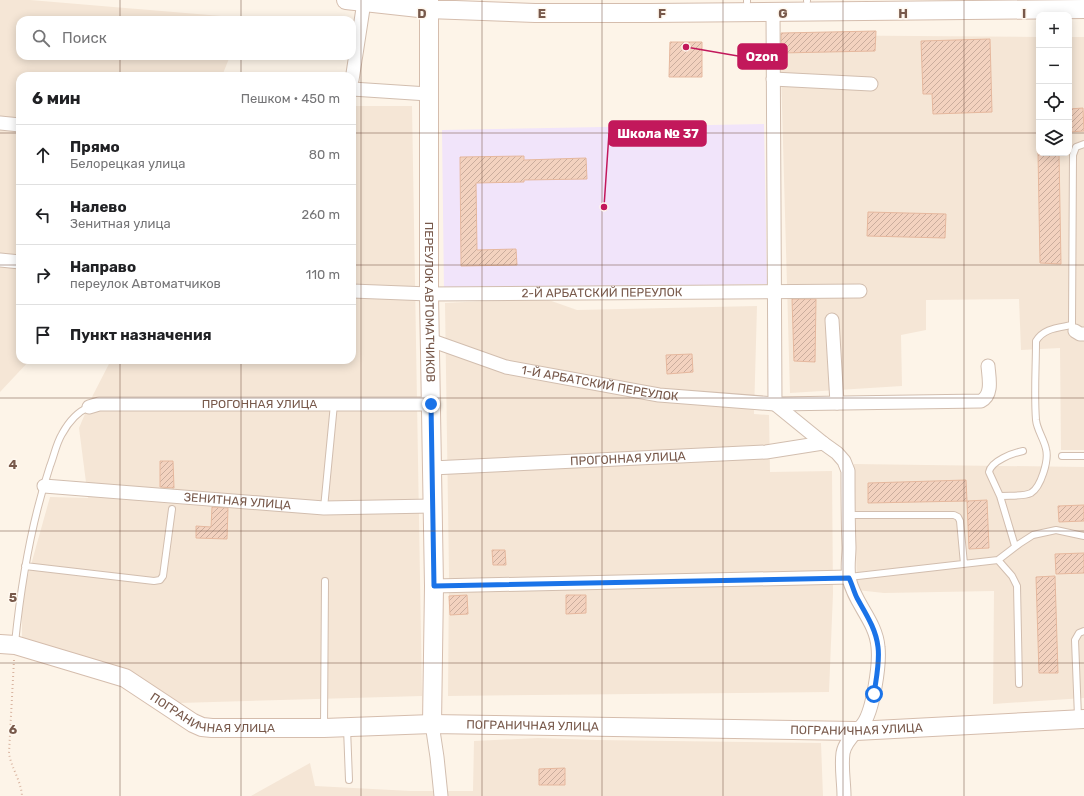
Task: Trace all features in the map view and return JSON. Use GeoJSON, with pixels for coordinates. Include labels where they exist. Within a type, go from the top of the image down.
{"type":"FeatureCollection","features":[{"type":"Feature","properties":{"kind":"street"},"geometry":{"type":"LineString","coordinates":[[465,0],[580,4],[866,0]]}},
{"type":"Feature","properties":{"kind":"street"},"geometry":{"type":"LineString","coordinates":[[354,16],[355,1],[429,4],[535,13],[1084,9]]}},
{"type":"Feature","properties":{"kind":"street","name":"ПЕРЕУЛОК АВТОМАТЧИКОВ"},"geometry":{"type":"LineString","coordinates":[[429,4],[429,294],[434,586],[432,724]]}},
{"type":"Feature","properties":{"kind":"street"},"geometry":{"type":"LineString","coordinates":[[773,12],[774,404],[837,453],[844,461],[848,471],[849,578],[856,597],[868,616],[875,632],[878,647],[878,663],[874,694],[869,713],[848,741],[843,753],[844,796]]}},
{"type":"Feature","properties":{"kind":"street"},"geometry":{"type":"LineString","coordinates":[[352,72],[353,60]]}},
{"type":"Feature","properties":{"kind":"street"},"geometry":{"type":"LineString","coordinates":[[773,79],[871,84]]}},
{"type":"Feature","properties":{"kind":"street"},"geometry":{"type":"LineString","coordinates":[[356,89],[428,94]]}},
{"type":"Feature","properties":{"kind":"street"},"geometry":{"type":"LineString","coordinates":[[0,123],[16,125]]}},
{"type":"Feature","properties":{"kind":"street"},"geometry":{"type":"LineString","coordinates":[[0,260],[16,262]]}},
{"type":"Feature","properties":{"kind":"street","name":"2-Й АРБАТСКИЙ ПЕРЕУЛОК"},"geometry":{"type":"LineString","coordinates":[[356,291],[429,294],[860,291]]}},
{"type":"Feature","properties":{"kind":"street"},"geometry":{"type":"LineString","coordinates":[[832,320],[837,403]]}},
{"type":"Feature","properties":{"kind":"street","name":"1-Й АРБАТСКИЙ ПЕРЕУЛОК"},"geometry":{"type":"LineString","coordinates":[[430,340],[506,367],[659,395],[774,404],[981,401],[989,394],[988,366]]}},
{"type":"Feature","properties":{"kind":"street","name":"ПРОГОННАЯ УЛИЦА"},"geometry":{"type":"LineString","coordinates":[[89,407],[99,404],[431,404]]}},
{"type":"Feature","properties":{"kind":"street","name":"ПРОГОННАЯ УЛИЦА"},"geometry":{"type":"LineString","coordinates":[[432,468],[766,452],[823,443]]}},
{"type":"Feature","properties":{"kind":"street","name":"ЗЕНИТНАЯ УЛИЦА"},"geometry":{"type":"LineString","coordinates":[[44,486],[324,508],[432,506]]}},
{"type":"Feature","properties":{"kind":"street"},"geometry":{"type":"LineString","coordinates":[[434,586],[849,578]]}},
{"type":"Feature","properties":{"kind":"street","name":"ПОГРАНИЧНАЯ УЛИЦА"},"geometry":{"type":"LineString","coordinates":[[7,644],[125,678],[193,723],[202,727],[324,728],[432,724],[856,731],[1081,719]]}},
{"type":"Feature","properties":{"kind":"street"},"geometry":{"type":"LineString","coordinates":[[432,724],[437,757],[440,796]]}},
{"type":"Feature","properties":{"kind":"lane"},"geometry":{"type":"LineString","coordinates":[[1000,496],[1024,495],[1030,493],[1035,489],[1048,459],[1036,422],[1036,341],[1046,330],[1077,330],[1073,155],[1076,148],[1084,144]]}},
{"type":"Feature","properties":{"kind":"lane"},"geometry":{"type":"LineString","coordinates":[[324,508],[334,404]]}},
{"type":"Feature","properties":{"kind":"lane"},"geometry":{"type":"LineString","coordinates":[[7,644],[20,595],[25,566],[44,486],[61,436],[70,422],[81,410],[89,407]]}},
{"type":"Feature","properties":{"kind":"lane"},"geometry":{"type":"LineString","coordinates":[[1015,546],[1000,496],[989,472],[993,465],[1013,453],[1023,451]]}},
{"type":"Feature","properties":{"kind":"lane"},"geometry":{"type":"LineString","coordinates":[[1062,456],[1084,456]]}},
{"type":"Feature","properties":{"kind":"lane"},"geometry":{"type":"LineString","coordinates":[[25,566],[154,581],[160,580],[163,576],[172,509]]}},
{"type":"Feature","properties":{"kind":"lane"},"geometry":{"type":"LineString","coordinates":[[848,515],[954,515],[958,517],[960,521],[964,564]]}},
{"type":"Feature","properties":{"kind":"lane"},"geometry":{"type":"LineString","coordinates":[[849,578],[998,560],[1015,546],[1033,535],[1056,530],[1084,536]]}},
{"type":"Feature","properties":{"kind":"lane"},"geometry":{"type":"LineString","coordinates":[[998,560],[1012,576],[1017,586],[1019,684]]}},
{"type":"Feature","properties":{"kind":"lane"},"geometry":{"type":"LineString","coordinates":[[324,728],[325,582]]}},
{"type":"Feature","properties":{"kind":"lane"},"geometry":{"type":"LineString","coordinates":[[1081,719],[1075,640],[1079,633],[1084,631]]}},
{"type":"Feature","properties":{"kind":"lane"},"geometry":{"type":"LineString","coordinates":[[347,727],[349,780]]}},
{"type":"Feature","properties":{"kind":"path"},"geometry":{"type":"LineString","coordinates":[[7,644],[9,752],[10,760],[19,781],[22,796]]}},
{"type":"Feature","properties":{"kind":"shaded area"},"geometry":{"type":"Polygon","coordinates":[[[0,0],[30,0],[221,16],[16,16],[16,60],[228,60],[224,72],[16,72],[16,364],[26,364],[0,392],[0,0]]]}},
{"type":"Feature","properties":{"kind":"shaded area"},"geometry":{"type":"Polygon","coordinates":[[[780,35],[1036,37],[1036,156],[1072,156],[1072,37],[1084,37],[1084,450],[1061,450],[1060,348],[1021,350],[1019,299],[926,300],[926,330],[901,335],[902,386],[790,393],[780,35]]]}},
{"type":"Feature","properties":{"kind":"shaded area"},"geometry":{"type":"Polygon","coordinates":[[[356,106],[412,106],[422,696],[179,703],[22,641],[22,597],[50,497],[88,498],[79,428],[93,395],[109,364],[356,364],[356,106]]]}},
{"type":"Feature","properties":{"kind":"shaded area"},"geometry":{"type":"Polygon","coordinates":[[[764,124],[767,284],[444,291],[442,130],[764,124]]]}},
{"type":"Feature","properties":{"kind":"shaded area"},"geometry":{"type":"Polygon","coordinates":[[[543,298],[577,310],[757,306],[754,414],[769,415],[770,472],[832,471],[833,593],[829,692],[448,696],[449,574],[445,303],[543,298]]]}},
{"type":"Feature","properties":{"kind":"shaded area"},"geometry":{"type":"Polygon","coordinates":[[[854,464],[1084,467],[1084,698],[993,704],[994,591],[884,593],[857,590],[854,464]]]}},
{"type":"Feature","properties":{"kind":"shaded area"},"geometry":{"type":"Polygon","coordinates":[[[538,738],[821,743],[823,796],[251,796],[310,763],[315,786],[411,791],[473,791],[474,741],[538,738]]]}},
{"type":"Feature","properties":{"kind":"building"},"geometry":{"type":"Polygon","coordinates":[[[876,31],[875,51],[781,53],[781,33],[876,31]]]}},
{"type":"Feature","properties":{"kind":"building"},"geometry":{"type":"Polygon","coordinates":[[[990,39],[992,112],[933,114],[932,94],[923,94],[921,41],[990,39]]]}},
{"type":"Feature","properties":{"kind":"building"},"geometry":{"type":"Polygon","coordinates":[[[670,42],[702,42],[702,77],[669,77],[670,42]]]}},
{"type":"Feature","properties":{"kind":"building"},"geometry":{"type":"Polygon","coordinates":[[[1083,108],[1084,131],[1072,132],[1072,109],[1083,108]]]}},
{"type":"Feature","properties":{"kind":"building"},"geometry":{"type":"Polygon","coordinates":[[[524,156],[524,160],[586,158],[587,179],[524,180],[524,182],[476,183],[477,250],[516,249],[517,265],[461,266],[460,157],[524,156]]]}},
{"type":"Feature","properties":{"kind":"building"},"geometry":{"type":"Polygon","coordinates":[[[1038,156],[1059,156],[1061,264],[1040,263],[1038,156]]]}},
{"type":"Feature","properties":{"kind":"building"},"geometry":{"type":"Polygon","coordinates":[[[868,212],[946,214],[945,238],[867,236],[868,212]]]}},
{"type":"Feature","properties":{"kind":"building"},"geometry":{"type":"Polygon","coordinates":[[[792,299],[816,299],[815,362],[794,361],[792,299]]]}},
{"type":"Feature","properties":{"kind":"building"},"geometry":{"type":"Polygon","coordinates":[[[692,354],[693,372],[667,374],[666,355],[692,354]]]}},
{"type":"Feature","properties":{"kind":"building"},"geometry":{"type":"Polygon","coordinates":[[[160,461],[173,461],[174,488],[160,487],[160,461]]]}},
{"type":"Feature","properties":{"kind":"building"},"geometry":{"type":"Polygon","coordinates":[[[966,480],[967,501],[868,503],[868,483],[966,480]]]}},
{"type":"Feature","properties":{"kind":"building"},"geometry":{"type":"Polygon","coordinates":[[[987,500],[989,548],[969,549],[967,501],[987,500]]]}},
{"type":"Feature","properties":{"kind":"building"},"geometry":{"type":"Polygon","coordinates":[[[1084,505],[1084,521],[1059,522],[1058,506],[1084,505]]]}},
{"type":"Feature","properties":{"kind":"building"},"geometry":{"type":"Polygon","coordinates":[[[212,507],[228,508],[227,539],[196,538],[196,526],[211,527],[212,507]]]}},
{"type":"Feature","properties":{"kind":"building"},"geometry":{"type":"Polygon","coordinates":[[[492,550],[505,550],[506,565],[493,565],[492,550]]]}},
{"type":"Feature","properties":{"kind":"building"},"geometry":{"type":"Polygon","coordinates":[[[1084,553],[1084,573],[1056,574],[1055,554],[1084,553]]]}},
{"type":"Feature","properties":{"kind":"building"},"geometry":{"type":"Polygon","coordinates":[[[1055,576],[1058,673],[1039,673],[1036,577],[1055,576]]]}},
{"type":"Feature","properties":{"kind":"building"},"geometry":{"type":"Polygon","coordinates":[[[467,595],[468,614],[450,615],[449,596],[467,595]]]}},
{"type":"Feature","properties":{"kind":"building"},"geometry":{"type":"Polygon","coordinates":[[[566,595],[586,595],[586,613],[566,614],[566,595]]]}},
{"type":"Feature","properties":{"kind":"building"},"geometry":{"type":"Polygon","coordinates":[[[565,768],[565,785],[539,785],[539,769],[565,768]]]}},
{"type":"Feature","properties":{"kind":"place","name":"Ozon"},"geometry":{"type":"Point","coordinates":[686,47]}},
{"type":"Feature","properties":{"kind":"place","name":"Школа № 37"},"geometry":{"type":"Point","coordinates":[604,207]}},
{"type":"Feature","properties":{"kind":"route"},"geometry":{"type":"LineString","coordinates":[[431,404],[434,586],[849,578],[856,597],[868,616],[875,632],[878,647],[878,663],[874,694]]}}]}
